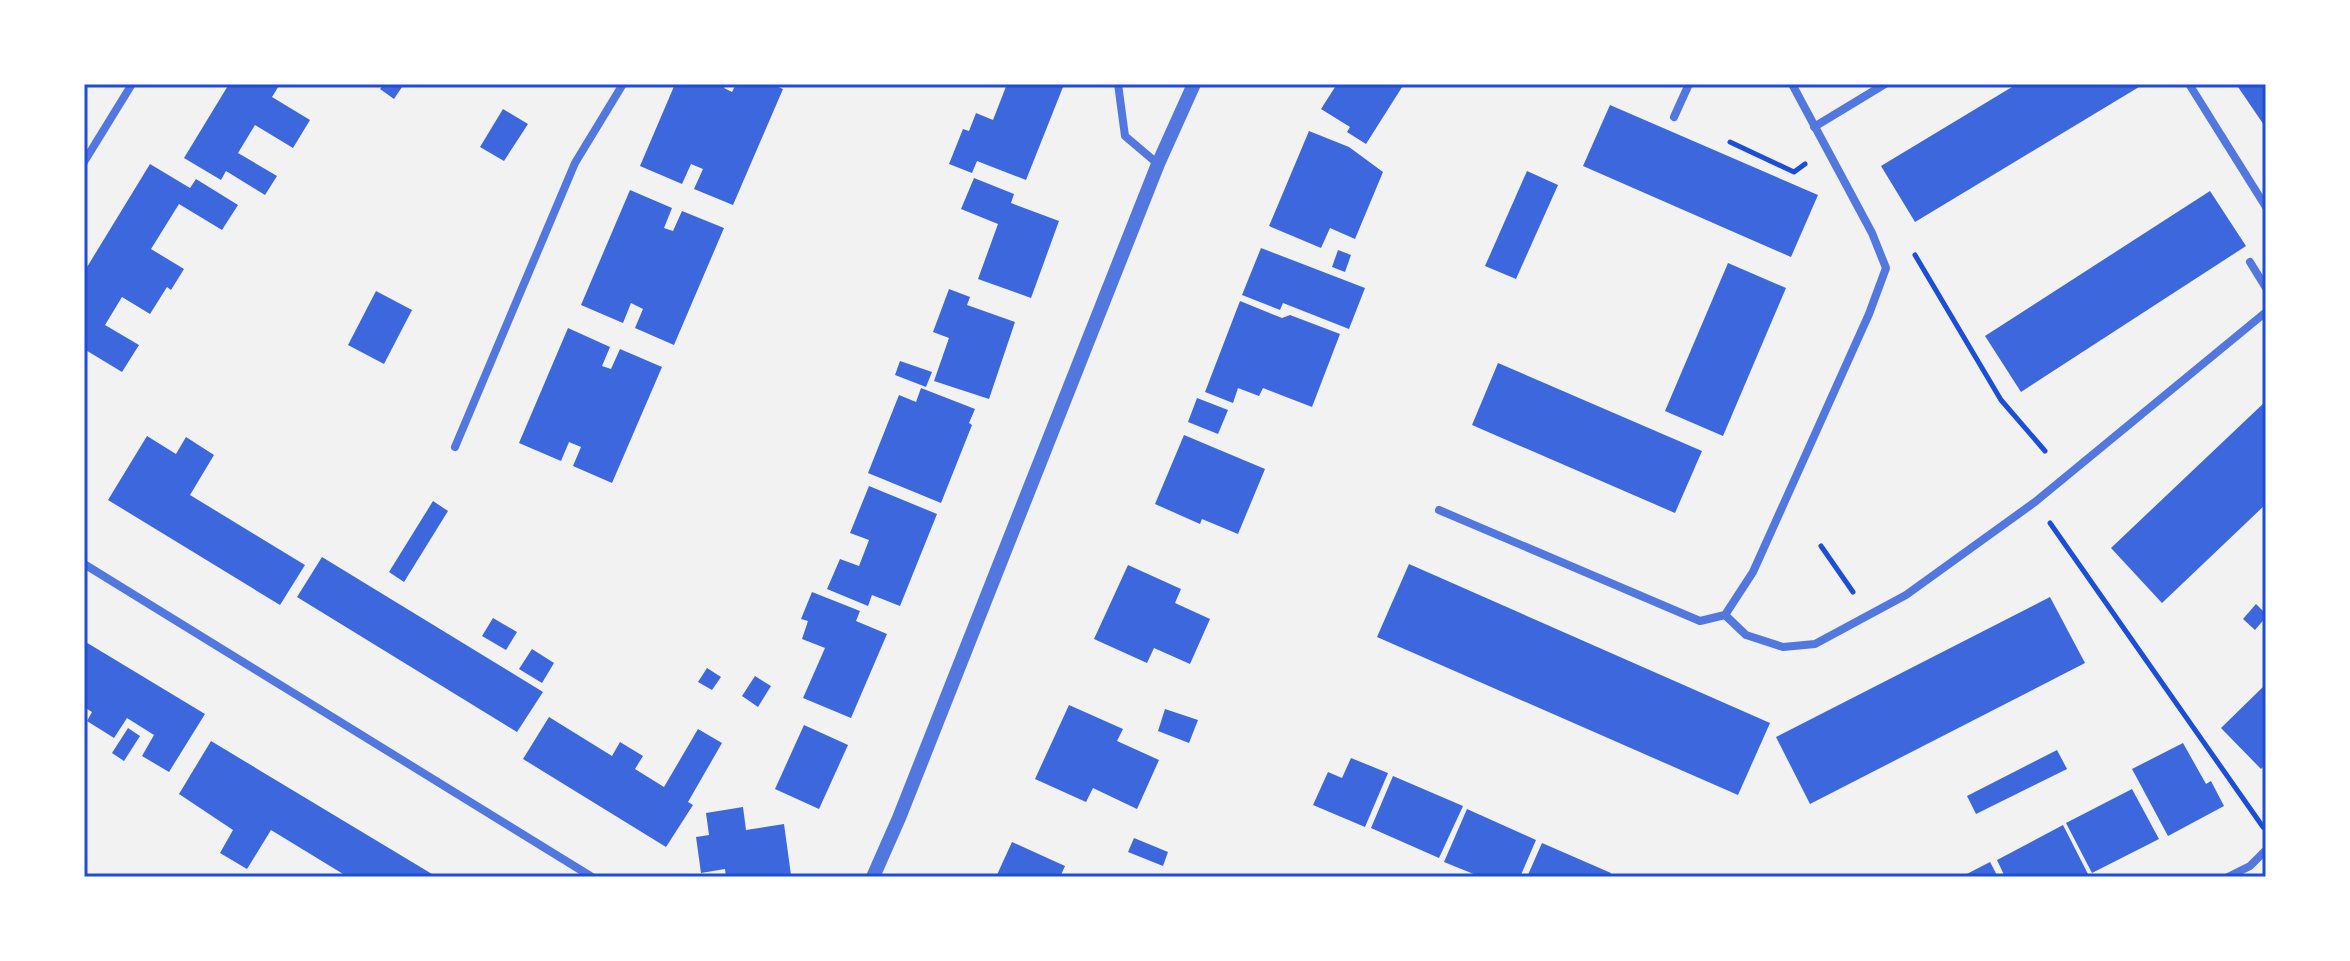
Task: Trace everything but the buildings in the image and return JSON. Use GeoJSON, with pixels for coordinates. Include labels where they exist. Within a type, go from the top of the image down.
{"type":"FeatureCollection","features":[{"type":"Feature","properties":{"kind":"street"},"geometry":{"type":"LineString","coordinates":[[84,162],[132,84]]}},
{"type":"Feature","properties":{"kind":"street"},"geometry":{"type":"LineString","coordinates":[[455,447],[575,163],[623,84]]}},
{"type":"Feature","properties":{"kind":"street"},"geometry":{"type":"LineString","coordinates":[[1118,84],[1125,136],[1158,164]]}},
{"type":"Feature","properties":{"kind":"street"},"geometry":{"type":"LineString","coordinates":[[873,877],[1158,164],[1194,84]]}},
{"type":"Feature","properties":{"kind":"street"},"geometry":{"type":"LineString","coordinates":[[1674,117],[1689,84]]}},
{"type":"Feature","properties":{"kind":"street"},"geometry":{"type":"LineString","coordinates":[[1439,510],[1700,621],[1725,615],[1753,572],[1869,314],[1886,268],[1872,233],[1792,84]]}},
{"type":"Feature","properties":{"kind":"street"},"geometry":{"type":"LineString","coordinates":[[1814,127],[1885,84]]}},
{"type":"Feature","properties":{"kind":"street"},"geometry":{"type":"LineString","coordinates":[[2189,84],[2266,207]]}},
{"type":"Feature","properties":{"kind":"street"},"geometry":{"type":"LineString","coordinates":[[2250,262],[2266,288]]}},
{"type":"Feature","properties":{"kind":"street"},"geometry":{"type":"LineString","coordinates":[[1725,615],[1746,635],[1783,647],[1815,644],[1906,595],[2035,502],[2266,312]]}},
{"type":"Feature","properties":{"kind":"street"},"geometry":{"type":"LineString","coordinates":[[84,564],[592,877]]}},
{"type":"Feature","properties":{"kind":"street"},"geometry":{"type":"LineString","coordinates":[[2228,877],[2250,866],[2266,850]]}},
{"type":"Feature","properties":{"kind":"street"},"geometry":{"type":"LineString","coordinates":[[2250,866],[2255,877]]}},
{"type":"Feature","properties":{"kind":"path"},"geometry":{"type":"LineString","coordinates":[[1730,142],[1794,172],[1805,164]]}},
{"type":"Feature","properties":{"kind":"path"},"geometry":{"type":"LineString","coordinates":[[1915,255],[2001,400],[2045,451]]}},
{"type":"Feature","properties":{"kind":"path"},"geometry":{"type":"LineString","coordinates":[[2050,523],[2266,830]]}},
{"type":"Feature","properties":{"kind":"path"},"geometry":{"type":"LineString","coordinates":[[1821,546],[1853,592]]}}]}
